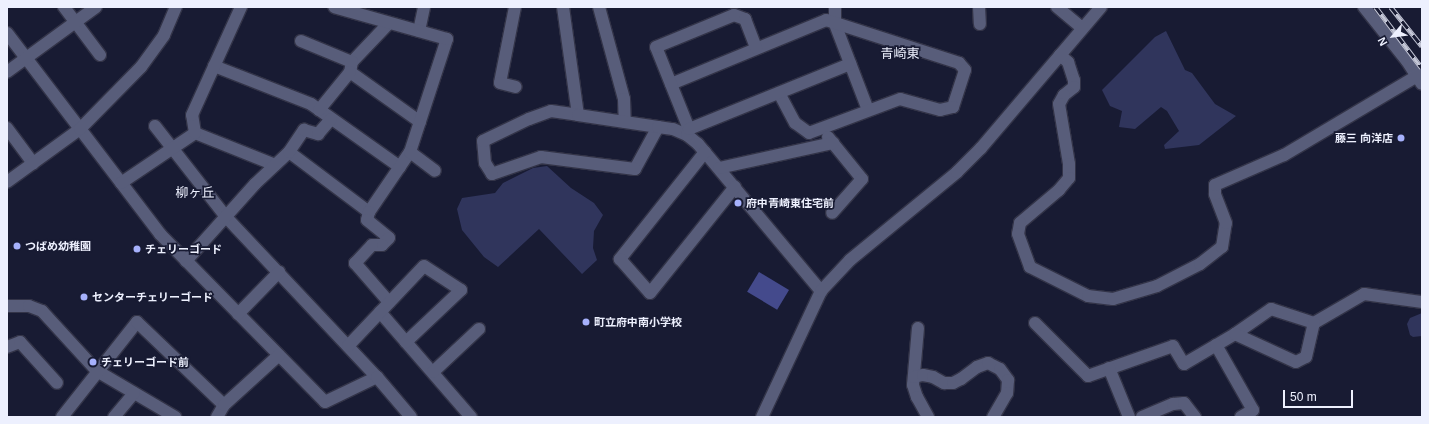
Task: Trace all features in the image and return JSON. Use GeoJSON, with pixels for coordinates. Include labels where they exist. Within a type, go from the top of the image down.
{"type":"FeatureCollection","features":[{"type":"Feature","properties":{"kind":"street"},"geometry":{"type":"LineString","coordinates":[[64,7],[100,55]]}},
{"type":"Feature","properties":{"kind":"street"},"geometry":{"type":"LineString","coordinates":[[7,72],[96,7]]}},
{"type":"Feature","properties":{"kind":"street"},"geometry":{"type":"LineString","coordinates":[[7,182],[80,129],[142,67],[164,36],[176,7]]}},
{"type":"Feature","properties":{"kind":"street"},"geometry":{"type":"LineString","coordinates":[[195,133],[192,115],[241,7]]}},
{"type":"Feature","properties":{"kind":"street"},"geometry":{"type":"LineString","coordinates":[[334,7],[447,39],[410,152],[369,212],[367,220],[389,238],[382,245],[372,245],[355,262],[389,302]]}},
{"type":"Feature","properties":{"kind":"street"},"geometry":{"type":"LineString","coordinates":[[419,31],[424,7]]}},
{"type":"Feature","properties":{"kind":"street"},"geometry":{"type":"LineString","coordinates":[[515,7],[500,83],[516,87]]}},
{"type":"Feature","properties":{"kind":"street"},"geometry":{"type":"LineString","coordinates":[[563,7],[578,115]]}},
{"type":"Feature","properties":{"kind":"street"},"geometry":{"type":"LineString","coordinates":[[599,7],[624,99],[625,122]]}},
{"type":"Feature","properties":{"kind":"street"},"geometry":{"type":"LineString","coordinates":[[835,7],[835,24],[868,110]]}},
{"type":"Feature","properties":{"kind":"street"},"geometry":{"type":"LineString","coordinates":[[978,7],[980,24]]}},
{"type":"Feature","properties":{"kind":"street"},"geometry":{"type":"LineString","coordinates":[[1057,7],[1082,28]]}},
{"type":"Feature","properties":{"kind":"street"},"geometry":{"type":"LineString","coordinates":[[762,417],[821,291],[850,260],[957,172],[1101,7]]}},
{"type":"Feature","properties":{"kind":"street"},"geometry":{"type":"LineString","coordinates":[[1060,55],[1068,62],[1074,80],[1074,87],[1064,95],[1059,104],[1069,164],[1069,178],[1059,190],[1020,223],[1018,234],[1030,267],[1088,296],[1114,299],[1156,286],[1200,264],[1222,247],[1226,223],[1215,194],[1216,185],[1284,155],[1420,78],[1364,7]]}},
{"type":"Feature","properties":{"kind":"street"},"geometry":{"type":"LineString","coordinates":[[756,48],[745,19],[734,15],[656,47],[688,132],[821,291]]}},
{"type":"Feature","properties":{"kind":"street"},"geometry":{"type":"LineString","coordinates":[[671,84],[826,20],[959,64],[965,70],[953,107],[940,110],[900,99],[809,133],[795,123],[779,93]]}},
{"type":"Feature","properties":{"kind":"street"},"geometry":{"type":"LineString","coordinates":[[320,110],[351,67],[389,23]]}},
{"type":"Feature","properties":{"kind":"street"},"geometry":{"type":"LineString","coordinates":[[7,33],[160,234],[326,402],[377,377]]}},
{"type":"Feature","properties":{"kind":"street"},"geometry":{"type":"LineString","coordinates":[[301,41],[351,67],[420,122]]}},
{"type":"Feature","properties":{"kind":"street"},"geometry":{"type":"LineString","coordinates":[[658,127],[635,169],[541,157],[492,174],[486,163],[483,141],[529,119],[551,111],[674,129],[688,132],[850,64]]}},
{"type":"Feature","properties":{"kind":"street"},"geometry":{"type":"LineString","coordinates":[[214,66],[311,104],[400,167]]}},
{"type":"Feature","properties":{"kind":"street"},"geometry":{"type":"LineString","coordinates":[[186,261],[255,184],[288,152],[304,130],[318,134],[331,119]]}},
{"type":"Feature","properties":{"kind":"street"},"geometry":{"type":"LineString","coordinates":[[156,126],[226,217],[377,377],[411,417]]}},
{"type":"Feature","properties":{"kind":"street"},"geometry":{"type":"LineString","coordinates":[[7,128],[34,163]]}},
{"type":"Feature","properties":{"kind":"street"},"geometry":{"type":"LineString","coordinates":[[821,129],[862,179],[832,213]]}},
{"type":"Feature","properties":{"kind":"street"},"geometry":{"type":"LineString","coordinates":[[121,184],[195,133]]}},
{"type":"Feature","properties":{"kind":"street"},"geometry":{"type":"LineString","coordinates":[[195,133],[275,165]]}},
{"type":"Feature","properties":{"kind":"street"},"geometry":{"type":"LineString","coordinates":[[719,168],[833,143]]}},
{"type":"Feature","properties":{"kind":"street"},"geometry":{"type":"LineString","coordinates":[[288,152],[369,212]]}},
{"type":"Feature","properties":{"kind":"street"},"geometry":{"type":"LineString","coordinates":[[410,152],[435,172]]}},
{"type":"Feature","properties":{"kind":"street"},"geometry":{"type":"LineString","coordinates":[[705,152],[620,259],[650,292],[735,187]]}},
{"type":"Feature","properties":{"kind":"street"},"geometry":{"type":"LineString","coordinates":[[348,346],[424,266],[461,290],[406,342]]}},
{"type":"Feature","properties":{"kind":"street"},"geometry":{"type":"LineString","coordinates":[[238,314],[279,272]]}},
{"type":"Feature","properties":{"kind":"street"},"geometry":{"type":"LineString","coordinates":[[1035,323],[1088,376],[1173,346],[1184,364],[1235,334],[1271,309],[1314,322],[1364,294],[1422,302]]}},
{"type":"Feature","properties":{"kind":"street"},"geometry":{"type":"LineString","coordinates":[[7,306],[29,306],[42,311],[97,371],[176,417]]}},
{"type":"Feature","properties":{"kind":"street"},"geometry":{"type":"LineString","coordinates":[[380,312],[470,417]]}},
{"type":"Feature","properties":{"kind":"street"},"geometry":{"type":"LineString","coordinates":[[62,417],[137,322],[224,405]]}},
{"type":"Feature","properties":{"kind":"street"},"geometry":{"type":"LineString","coordinates":[[1235,334],[1296,362],[1306,357],[1314,322]]}},
{"type":"Feature","properties":{"kind":"street"},"geometry":{"type":"LineString","coordinates":[[433,372],[479,328]]}},
{"type":"Feature","properties":{"kind":"street"},"geometry":{"type":"LineString","coordinates":[[918,328],[913,385],[917,397],[928,417]]}},
{"type":"Feature","properties":{"kind":"street"},"geometry":{"type":"LineString","coordinates":[[7,347],[20,342],[57,383]]}},
{"type":"Feature","properties":{"kind":"street"},"geometry":{"type":"LineString","coordinates":[[1216,345],[1253,410],[1241,417]]}},
{"type":"Feature","properties":{"kind":"street"},"geometry":{"type":"LineString","coordinates":[[217,417],[224,405],[279,355]]}},
{"type":"Feature","properties":{"kind":"street"},"geometry":{"type":"LineString","coordinates":[[914,376],[923,375],[933,377],[944,383],[952,383],[961,379],[976,367],[988,363],[1000,369],[1008,380],[1007,393],[992,417]]}},
{"type":"Feature","properties":{"kind":"street"},"geometry":{"type":"LineString","coordinates":[[1109,368],[1129,417]]}},
{"type":"Feature","properties":{"kind":"street"},"geometry":{"type":"LineString","coordinates":[[114,417],[134,393]]}},
{"type":"Feature","properties":{"kind":"street"},"geometry":{"type":"LineString","coordinates":[[1142,417],[1173,404],[1184,403],[1195,417]]}},
{"type":"Feature","properties":{"kind":"shaded area"},"geometry":{"type":"Polygon","coordinates":[[[1166,31],[1185,70],[1192,73],[1215,104],[1236,116],[1199,145],[1165,149],[1164,145],[1179,131],[1167,111],[1161,107],[1135,129],[1119,127],[1122,111],[1110,106],[1102,90],[1155,37],[1166,31]]]}},
{"type":"Feature","properties":{"kind":"shaded area"},"geometry":{"type":"Polygon","coordinates":[[[547,166],[571,188],[594,203],[603,215],[594,231],[593,248],[597,260],[582,274],[539,229],[498,267],[484,257],[462,230],[457,209],[462,198],[495,193],[503,183],[533,168],[547,166]]]}},
{"type":"Feature","properties":{"kind":"shaded area"},"geometry":{"type":"Polygon","coordinates":[[[759,272],[789,290],[777,310],[747,292],[759,272]]]}},
{"type":"Feature","properties":{"kind":"shaded area"},"geometry":{"type":"Polygon","coordinates":[[[1422,313],[1422,336],[1413,337],[1410,335],[1407,324],[1410,318],[1422,313]]]}},
{"type":"Feature","properties":{"kind":"railway"},"geometry":{"type":"LineString","coordinates":[[1376,7],[1422,68]]}},
{"type":"Feature","properties":{"kind":"railway"},"geometry":{"type":"LineString","coordinates":[[1391,7],[1422,46]]}},
{"type":"Feature","properties":{"kind":"place","name":"藤三 向洋店"},"geometry":{"type":"Point","coordinates":[1401,138]}},
{"type":"Feature","properties":{"kind":"place","name":"府中青崎東住宅前"},"geometry":{"type":"Point","coordinates":[738,203]}},
{"type":"Feature","properties":{"kind":"place","name":"つばめ幼稚園"},"geometry":{"type":"Point","coordinates":[17,246]}},
{"type":"Feature","properties":{"kind":"place","name":"チェリーゴード"},"geometry":{"type":"Point","coordinates":[137,249]}},
{"type":"Feature","properties":{"kind":"place","name":"センターチェリーゴード"},"geometry":{"type":"Point","coordinates":[84,297]}},
{"type":"Feature","properties":{"kind":"place","name":"町立府中南小学校"},"geometry":{"type":"Point","coordinates":[586,322]}},
{"type":"Feature","properties":{"kind":"place","name":"チェリーゴード前"},"geometry":{"type":"Point","coordinates":[93,362]}},
{"type":"Feature","properties":{"kind":"district","name":"青崎東"},"geometry":{"type":"Point","coordinates":[900,54]}},
{"type":"Feature","properties":{"kind":"district","name":"柳ヶ丘"},"geometry":{"type":"Point","coordinates":[195,193]}}]}
